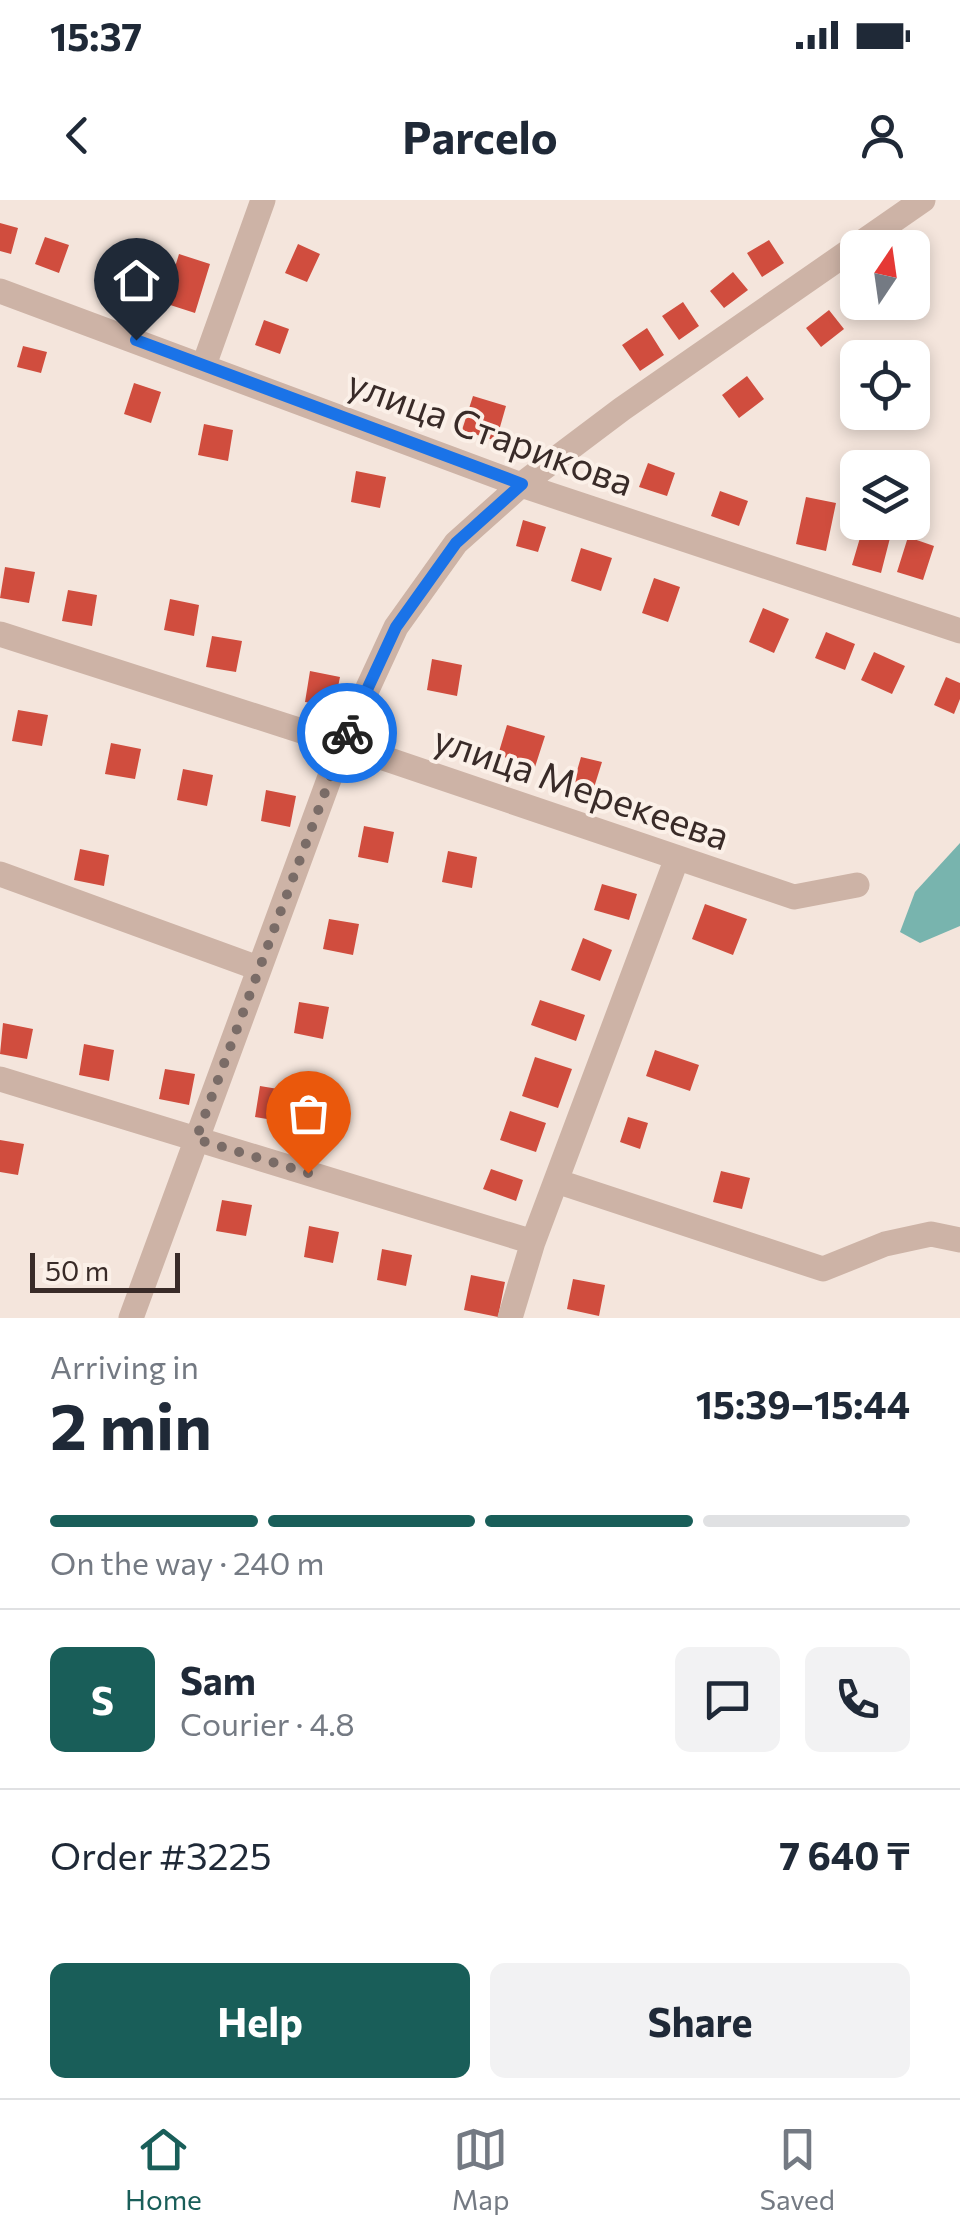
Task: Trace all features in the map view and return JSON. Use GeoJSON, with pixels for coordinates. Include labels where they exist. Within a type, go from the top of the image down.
{"type":"FeatureCollection","features":[{"type":"Feature","properties":{"kind":"street"},"geometry":{"type":"LineString","coordinates":[[204,365],[262,200]]}},
{"type":"Feature","properties":{"kind":"street"},"geometry":{"type":"LineString","coordinates":[[131,1318],[342,744],[396,627],[456,543],[522,484],[622,409],[922,200]]}},
{"type":"Feature","properties":{"kind":"street","name":"улица Старикова"},"geometry":{"type":"LineString","coordinates":[[0,291],[522,484],[960,630]]}},
{"type":"Feature","properties":{"kind":"street","name":"улица Мерекеева"},"geometry":{"type":"LineString","coordinates":[[0,634],[342,744],[794,897],[857,885]]}},
{"type":"Feature","properties":{"kind":"street"},"geometry":{"type":"LineString","coordinates":[[510,1318],[533,1242],[677,858]]}},
{"type":"Feature","properties":{"kind":"street"},"geometry":{"type":"LineString","coordinates":[[0,874],[258,968]]}},
{"type":"Feature","properties":{"kind":"street"},"geometry":{"type":"LineString","coordinates":[[0,1079],[533,1242]]}},
{"type":"Feature","properties":{"kind":"street"},"geometry":{"type":"LineString","coordinates":[[556,1182],[823,1268],[885,1244],[931,1234],[960,1240]]}},
{"type":"Feature","properties":{"kind":"water"},"geometry":{"type":"Polygon","coordinates":[[[960,843],[960,926],[920,943],[900,932],[915,892],[960,843]]]}},
{"type":"Feature","properties":{"kind":"building"},"geometry":{"type":"Polygon","coordinates":[[[0,223],[18,228],[11,254],[0,251],[0,223]]]}},
{"type":"Feature","properties":{"kind":"building"},"geometry":{"type":"Polygon","coordinates":[[[45,237],[69,245],[59,273],[35,264],[45,237]]]}},
{"type":"Feature","properties":{"kind":"building"},"geometry":{"type":"Polygon","coordinates":[[[769,240],[784,263],[762,277],[747,253],[769,240]]]}},
{"type":"Feature","properties":{"kind":"building"},"geometry":{"type":"Polygon","coordinates":[[[298,244],[320,254],[307,282],[285,273],[298,244]]]}},
{"type":"Feature","properties":{"kind":"building"},"geometry":{"type":"Polygon","coordinates":[[[179,254],[210,264],[195,313],[164,303],[179,254]]]}},
{"type":"Feature","properties":{"kind":"building"},"geometry":{"type":"Polygon","coordinates":[[[119,263],[143,269],[136,296],[112,289],[119,263]]]}},
{"type":"Feature","properties":{"kind":"building"},"geometry":{"type":"Polygon","coordinates":[[[733,272],[748,290],[724,308],[710,291],[733,272]]]}},
{"type":"Feature","properties":{"kind":"building"},"geometry":{"type":"Polygon","coordinates":[[[683,302],[699,326],[679,340],[662,316],[683,302]]]}},
{"type":"Feature","properties":{"kind":"building"},"geometry":{"type":"Polygon","coordinates":[[[829,310],[844,329],[821,347],[806,328],[829,310]]]}},
{"type":"Feature","properties":{"kind":"building"},"geometry":{"type":"Polygon","coordinates":[[[264,320],[289,329],[280,354],[255,345],[264,320]]]}},
{"type":"Feature","properties":{"kind":"building"},"geometry":{"type":"Polygon","coordinates":[[[647,328],[664,355],[640,371],[622,345],[647,328]]]}},
{"type":"Feature","properties":{"kind":"building"},"geometry":{"type":"Polygon","coordinates":[[[23,346],[47,352],[41,373],[17,367],[23,346]]]}},
{"type":"Feature","properties":{"kind":"building"},"geometry":{"type":"Polygon","coordinates":[[[747,376],[764,399],[739,418],[722,395],[747,376]]]}},
{"type":"Feature","properties":{"kind":"building"},"geometry":{"type":"Polygon","coordinates":[[[134,383],[161,392],[151,423],[124,414],[134,383]]]}},
{"type":"Feature","properties":{"kind":"building"},"geometry":{"type":"Polygon","coordinates":[[[473,396],[506,406],[496,441],[462,430],[473,396]]]}},
{"type":"Feature","properties":{"kind":"building"},"geometry":{"type":"Polygon","coordinates":[[[204,424],[233,430],[228,461],[198,455],[204,424]]]}},
{"type":"Feature","properties":{"kind":"building"},"geometry":{"type":"Polygon","coordinates":[[[648,463],[675,473],[667,496],[639,487],[648,463]]]}},
{"type":"Feature","properties":{"kind":"building"},"geometry":{"type":"Polygon","coordinates":[[[356,471],[386,477],[380,508],[351,502],[356,471]]]}},
{"type":"Feature","properties":{"kind":"building"},"geometry":{"type":"Polygon","coordinates":[[[720,491],[748,501],[739,526],[711,516],[720,491]]]}},
{"type":"Feature","properties":{"kind":"building"},"geometry":{"type":"Polygon","coordinates":[[[806,497],[836,503],[826,551],[796,544],[806,497]]]}},
{"type":"Feature","properties":{"kind":"building"},"geometry":{"type":"Polygon","coordinates":[[[523,520],[546,527],[538,552],[516,546],[523,520]]]}},
{"type":"Feature","properties":{"kind":"building"},"geometry":{"type":"Polygon","coordinates":[[[859,540],[889,540],[881,573],[852,565],[859,540]]]}},
{"type":"Feature","properties":{"kind":"building"},"geometry":{"type":"Polygon","coordinates":[[[907,540],[934,546],[923,580],[897,572],[907,540]]]}},
{"type":"Feature","properties":{"kind":"building"},"geometry":{"type":"Polygon","coordinates":[[[581,548],[612,558],[601,591],[571,581],[581,548]]]}},
{"type":"Feature","properties":{"kind":"building"},"geometry":{"type":"Polygon","coordinates":[[[5,567],[35,572],[29,603],[0,598],[5,567]]]}},
{"type":"Feature","properties":{"kind":"building"},"geometry":{"type":"Polygon","coordinates":[[[654,578],[680,587],[668,622],[642,613],[654,578]]]}},
{"type":"Feature","properties":{"kind":"building"},"geometry":{"type":"Polygon","coordinates":[[[68,590],[97,595],[92,626],[62,621],[68,590]]]}},
{"type":"Feature","properties":{"kind":"building"},"geometry":{"type":"Polygon","coordinates":[[[170,599],[199,605],[194,636],[164,630],[170,599]]]}},
{"type":"Feature","properties":{"kind":"building"},"geometry":{"type":"Polygon","coordinates":[[[763,608],[789,619],[774,653],[749,642],[763,608]]]}},
{"type":"Feature","properties":{"kind":"building"},"geometry":{"type":"Polygon","coordinates":[[[826,632],[855,644],[845,670],[815,658],[826,632]]]}},
{"type":"Feature","properties":{"kind":"building"},"geometry":{"type":"Polygon","coordinates":[[[212,636],[242,641],[236,672],[206,667],[212,636]]]}},
{"type":"Feature","properties":{"kind":"building"},"geometry":{"type":"Polygon","coordinates":[[[874,652],[905,666],[892,694],[861,680],[874,652]]]}},
{"type":"Feature","properties":{"kind":"building"},"geometry":{"type":"Polygon","coordinates":[[[432,659],[462,665],[457,696],[427,690],[432,659]]]}},
{"type":"Feature","properties":{"kind":"building"},"geometry":{"type":"Polygon","coordinates":[[[310,671],[340,677],[334,707],[305,702],[310,671]]]}},
{"type":"Feature","properties":{"kind":"building"},"geometry":{"type":"Polygon","coordinates":[[[946,677],[960,683],[960,699],[954,714],[934,705],[946,677]]]}},
{"type":"Feature","properties":{"kind":"building"},"geometry":{"type":"Polygon","coordinates":[[[18,710],[48,715],[42,746],[12,741],[18,710]]]}},
{"type":"Feature","properties":{"kind":"building"},"geometry":{"type":"Polygon","coordinates":[[[507,725],[545,736],[535,767],[498,755],[507,725]]]}},
{"type":"Feature","properties":{"kind":"building"},"geometry":{"type":"Polygon","coordinates":[[[111,743],[141,749],[135,779],[105,774],[111,743]]]}},
{"type":"Feature","properties":{"kind":"building"},"geometry":{"type":"Polygon","coordinates":[[[581,757],[602,762],[592,794],[572,788],[581,757]]]}},
{"type":"Feature","properties":{"kind":"building"},"geometry":{"type":"Polygon","coordinates":[[[183,769],[213,775],[207,806],[177,800],[183,769]]]}},
{"type":"Feature","properties":{"kind":"building"},"geometry":{"type":"Polygon","coordinates":[[[266,790],[296,796],[290,827],[261,821],[266,790]]]}},
{"type":"Feature","properties":{"kind":"building"},"geometry":{"type":"Polygon","coordinates":[[[364,826],[394,832],[388,863],[358,857],[364,826]]]}},
{"type":"Feature","properties":{"kind":"building"},"geometry":{"type":"Polygon","coordinates":[[[80,849],[109,855],[104,886],[74,880],[80,849]]]}},
{"type":"Feature","properties":{"kind":"building"},"geometry":{"type":"Polygon","coordinates":[[[448,851],[477,857],[472,888],[442,882],[448,851]]]}},
{"type":"Feature","properties":{"kind":"building"},"geometry":{"type":"Polygon","coordinates":[[[602,884],[637,894],[629,920],[594,910],[602,884]]]}},
{"type":"Feature","properties":{"kind":"building"},"geometry":{"type":"Polygon","coordinates":[[[705,904],[747,919],[733,955],[692,939],[705,904]]]}},
{"type":"Feature","properties":{"kind":"building"},"geometry":{"type":"Polygon","coordinates":[[[329,919],[359,924],[353,955],[323,949],[329,919]]]}},
{"type":"Feature","properties":{"kind":"building"},"geometry":{"type":"Polygon","coordinates":[[[583,938],[612,950],[600,981],[571,970],[583,938]]]}},
{"type":"Feature","properties":{"kind":"building"},"geometry":{"type":"Polygon","coordinates":[[[540,1000],[585,1015],[576,1041],[531,1025],[540,1000]]]}},
{"type":"Feature","properties":{"kind":"building"},"geometry":{"type":"Polygon","coordinates":[[[299,1002],[329,1007],[323,1039],[294,1033],[299,1002]]]}},
{"type":"Feature","properties":{"kind":"building"},"geometry":{"type":"Polygon","coordinates":[[[3,1023],[33,1029],[27,1059],[0,1054],[3,1023]]]}},
{"type":"Feature","properties":{"kind":"building"},"geometry":{"type":"Polygon","coordinates":[[[84,1044],[114,1050],[109,1081],[79,1075],[84,1044]]]}},
{"type":"Feature","properties":{"kind":"building"},"geometry":{"type":"Polygon","coordinates":[[[655,1050],[699,1065],[690,1091],[646,1076],[655,1050]]]}},
{"type":"Feature","properties":{"kind":"building"},"geometry":{"type":"Polygon","coordinates":[[[535,1057],[572,1069],[558,1108],[522,1096],[535,1057]]]}},
{"type":"Feature","properties":{"kind":"building"},"geometry":{"type":"Polygon","coordinates":[[[165,1069],[195,1074],[189,1105],[159,1099],[165,1069]]]}},
{"type":"Feature","properties":{"kind":"building"},"geometry":{"type":"Polygon","coordinates":[[[260,1086],[290,1091],[285,1122],[255,1117],[260,1086]]]}},
{"type":"Feature","properties":{"kind":"building"},"geometry":{"type":"Polygon","coordinates":[[[510,1111],[546,1123],[536,1152],[500,1140],[510,1111]]]}},
{"type":"Feature","properties":{"kind":"building"},"geometry":{"type":"Polygon","coordinates":[[[628,1117],[648,1123],[640,1149],[620,1142],[628,1117]]]}},
{"type":"Feature","properties":{"kind":"building"},"geometry":{"type":"Polygon","coordinates":[[[0,1140],[24,1144],[18,1175],[0,1172],[0,1140]]]}},
{"type":"Feature","properties":{"kind":"building"},"geometry":{"type":"Polygon","coordinates":[[[491,1169],[523,1180],[516,1201],[483,1189],[491,1169]]]}},
{"type":"Feature","properties":{"kind":"building"},"geometry":{"type":"Polygon","coordinates":[[[721,1171],[750,1178],[742,1209],[713,1202],[721,1171]]]}},
{"type":"Feature","properties":{"kind":"building"},"geometry":{"type":"Polygon","coordinates":[[[222,1200],[252,1205],[246,1236],[216,1231],[222,1200]]]}},
{"type":"Feature","properties":{"kind":"building"},"geometry":{"type":"Polygon","coordinates":[[[309,1226],[339,1232],[333,1263],[304,1257],[309,1226]]]}},
{"type":"Feature","properties":{"kind":"building"},"geometry":{"type":"Polygon","coordinates":[[[382,1249],[412,1255],[406,1286],[377,1280],[382,1249]]]}},
{"type":"Feature","properties":{"kind":"building"},"geometry":{"type":"Polygon","coordinates":[[[471,1275],[505,1282],[498,1317],[464,1310],[471,1275]]]}},
{"type":"Feature","properties":{"kind":"building"},"geometry":{"type":"Polygon","coordinates":[[[573,1279],[605,1285],[599,1316],[567,1309],[573,1279]]]}},
{"type":"Feature","properties":{"kind":"way so far"},"geometry":{"type":"LineString","coordinates":[[308,1173],[196,1139],[347,733]]}},
{"type":"Feature","properties":{"kind":"route"},"geometry":{"type":"LineString","coordinates":[[136,340],[522,484],[456,543],[396,627],[347,733]]}}]}
